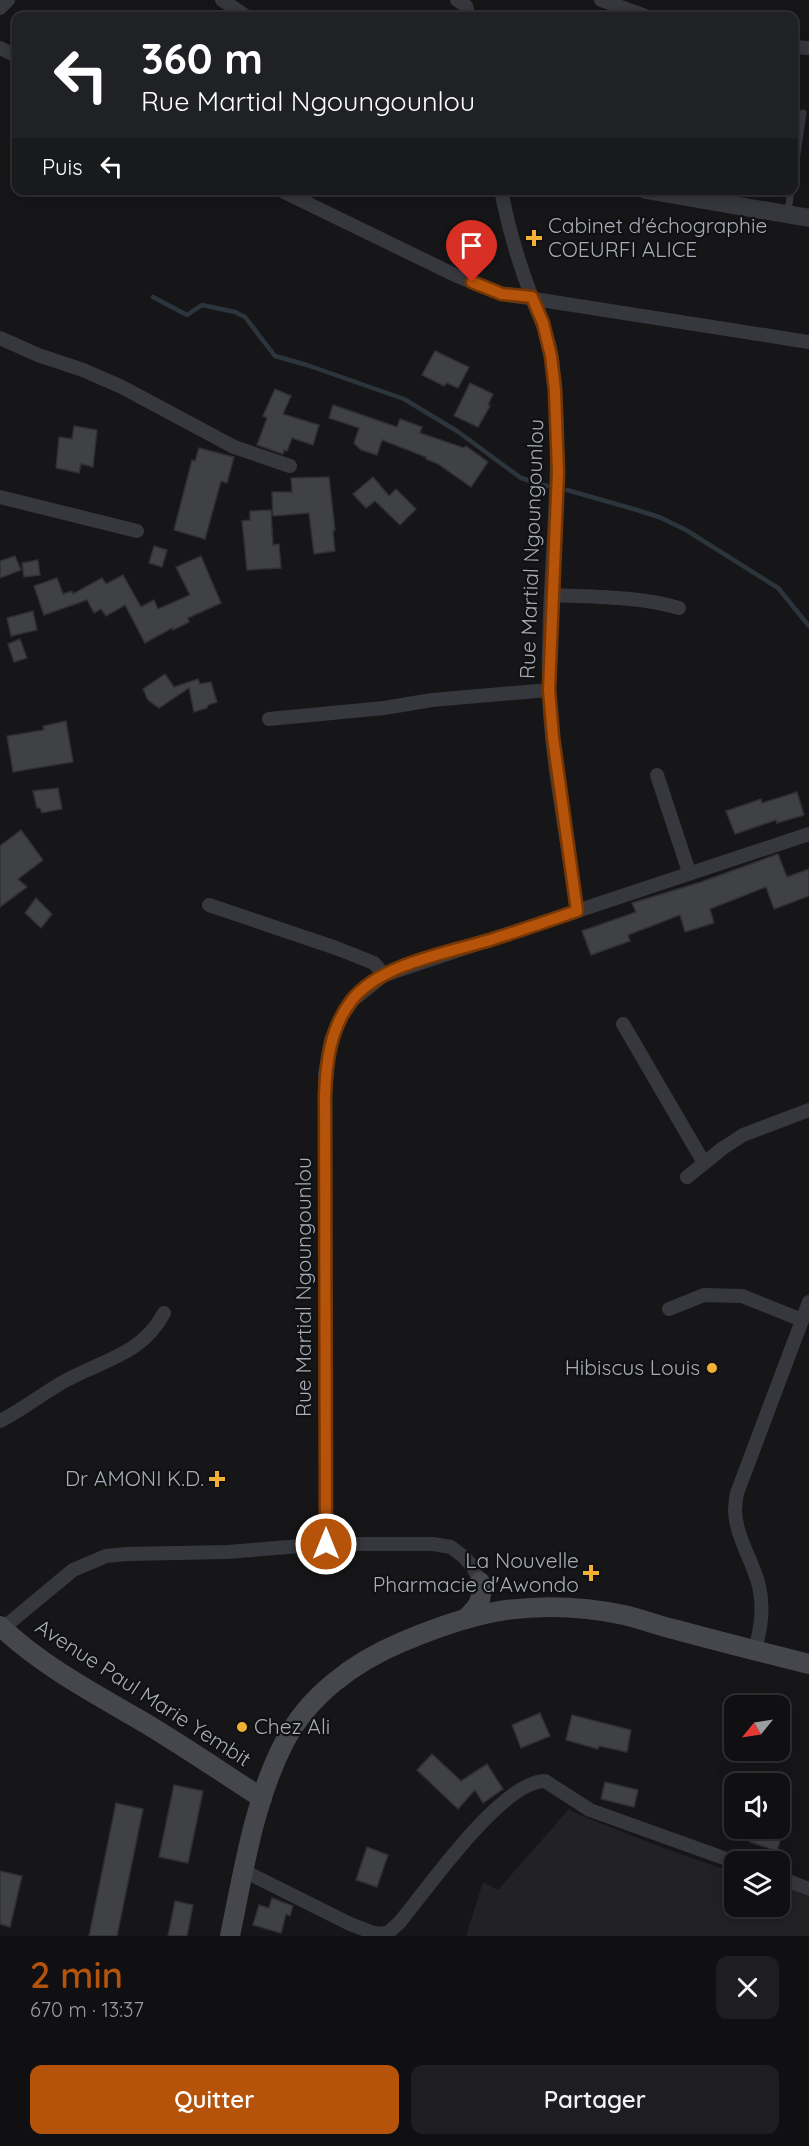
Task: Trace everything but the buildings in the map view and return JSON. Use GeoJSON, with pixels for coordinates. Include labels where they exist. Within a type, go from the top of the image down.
{"type":"FeatureCollection","features":[{"type":"Feature","properties":{"kind":"main road"},"geometry":{"type":"LineString","coordinates":[[480,1582],[494,1600],[509,1610]]}},
{"type":"Feature","properties":{"kind":"main road"},"geometry":{"type":"LineString","coordinates":[[465,1619],[480,1602],[482,1591],[480,1582]]}},
{"type":"Feature","properties":{"kind":"main road"},"geometry":{"type":"LineString","coordinates":[[230,1936],[262,1798],[289,1734],[308,1709],[334,1682],[391,1647],[465,1619],[509,1610],[551,1607],[589,1609],[624,1615],[809,1664]]}},
{"type":"Feature","properties":{"kind":"main road","name":"Avenue Paul Marie Yembit"},"geometry":{"type":"LineString","coordinates":[[1,1627],[24,1647],[77,1683],[262,1798]]}},
{"type":"Feature","properties":{"kind":"street"},"geometry":{"type":"LineString","coordinates":[[0,8],[8,0]]}},
{"type":"Feature","properties":{"kind":"street"},"geometry":{"type":"LineString","coordinates":[[222,0],[240,12]]}},
{"type":"Feature","properties":{"kind":"street"},"geometry":{"type":"LineString","coordinates":[[601,0],[635,12]]}},
{"type":"Feature","properties":{"kind":"street"},"geometry":{"type":"LineString","coordinates":[[290,195],[457,276],[502,294],[809,342]]}},
{"type":"Feature","properties":{"kind":"street","name":"Rue Martial Ngoungounlou"},"geometry":{"type":"LineString","coordinates":[[326,1544],[326,1074],[331,1040],[342,1016],[353,1000],[384,975],[577,911],[553,737],[549,690],[558,472],[558,431],[551,356],[543,323],[509,232],[502,195]]}},
{"type":"Feature","properties":{"kind":"street"},"geometry":{"type":"LineString","coordinates":[[693,195],[809,218]]}},
{"type":"Feature","properties":{"kind":"street"},"geometry":{"type":"LineString","coordinates":[[0,338],[122,387],[234,447],[290,466]]}},
{"type":"Feature","properties":{"kind":"street"},"geometry":{"type":"LineString","coordinates":[[0,497],[137,531]]}},
{"type":"Feature","properties":{"kind":"street"},"geometry":{"type":"LineString","coordinates":[[552,595],[630,599],[664,603],[679,608]]}},
{"type":"Feature","properties":{"kind":"street"},"geometry":{"type":"LineString","coordinates":[[268,719],[384,708],[432,700],[549,690]]}},
{"type":"Feature","properties":{"kind":"street"},"geometry":{"type":"LineString","coordinates":[[657,775],[689,872]]}},
{"type":"Feature","properties":{"kind":"street"},"geometry":{"type":"LineString","coordinates":[[577,911],[809,834]]}},
{"type":"Feature","properties":{"kind":"street"},"geometry":{"type":"LineString","coordinates":[[209,904],[374,963],[384,975]]}},
{"type":"Feature","properties":{"kind":"street"},"geometry":{"type":"LineString","coordinates":[[623,1024],[704,1163]]}},
{"type":"Feature","properties":{"kind":"street"},"geometry":{"type":"LineString","coordinates":[[687,1178],[743,1135],[809,1110]]}},
{"type":"Feature","properties":{"kind":"street"},"geometry":{"type":"LineString","coordinates":[[669,1309],[704,1295],[741,1296],[802,1320]]}},
{"type":"Feature","properties":{"kind":"street"},"geometry":{"type":"LineString","coordinates":[[755,1650],[762,1603],[759,1585],[740,1533],[735,1512],[737,1493],[809,1302]]}},
{"type":"Feature","properties":{"kind":"street"},"geometry":{"type":"LineString","coordinates":[[0,1421],[62,1383],[137,1347],[153,1332],[164,1313]]}},
{"type":"Feature","properties":{"kind":"street"},"geometry":{"type":"LineString","coordinates":[[1,1627],[73,1570],[106,1556],[127,1554],[227,1552],[326,1544],[433,1544],[451,1547],[464,1557],[480,1582]]}},
{"type":"Feature","properties":{"kind":"street"},"geometry":{"type":"LineString","coordinates":[[244,1871],[350,1924],[378,1935],[383,1934],[395,1928],[432,1879],[471,1834],[511,1797],[537,1781],[545,1781],[590,1810],[724,1858]]}},
{"type":"Feature","properties":{"kind":"street"},"geometry":{"type":"LineString","coordinates":[[790,1882],[809,1889]]}},
{"type":"Feature","properties":{"kind":"lane"},"geometry":{"type":"LineString","coordinates":[[798,147],[803,113]]}},
{"type":"Feature","properties":{"kind":"lane"},"geometry":{"type":"LineString","coordinates":[[787,214],[790,195]]}},
{"type":"Feature","properties":{"kind":"shaded area"},"geometry":{"type":"Polygon","coordinates":[[[569,1809],[666,1849],[724,1869],[724,1917],[790,1917],[790,1890],[809,1897],[809,1936],[466,1936],[483,1882],[498,1890],[569,1809]]]}},
{"type":"Feature","properties":{"kind":"waterway"},"geometry":{"type":"LineString","coordinates":[[153,297],[187,315],[202,305],[235,312],[245,317],[275,356],[404,399],[457,431],[521,478],[547,486]]}},
{"type":"Feature","properties":{"kind":"waterway"},"geometry":{"type":"LineString","coordinates":[[567,490],[659,517],[686,530],[778,588],[809,626]]}},
{"type":"Feature","properties":{"kind":"place","name":"Cabinet d'échographie COEURFI ALICE"},"geometry":{"type":"Point","coordinates":[534,238]}},
{"type":"Feature","properties":{"kind":"place","name":"Hibiscus Louis"},"geometry":{"type":"Point","coordinates":[712,1368]}},
{"type":"Feature","properties":{"kind":"place","name":"Dr AMONI K.D."},"geometry":{"type":"Point","coordinates":[217,1479]}},
{"type":"Feature","properties":{"kind":"place","name":"La Nouvelle Pharmacie d'Awondo"},"geometry":{"type":"Point","coordinates":[591,1573]}},
{"type":"Feature","properties":{"kind":"place","name":"Chez Ali"},"geometry":{"type":"Point","coordinates":[242,1727]}},
{"type":"Feature","properties":{"kind":"route"},"geometry":{"type":"LineString","coordinates":[[326,1544],[325,1096],[331,1040],[342,1016],[353,1000],[384,975],[577,911],[562,810],[549,690],[558,472],[558,431],[551,356],[543,323],[532,297],[502,294],[472,282]]}}]}
